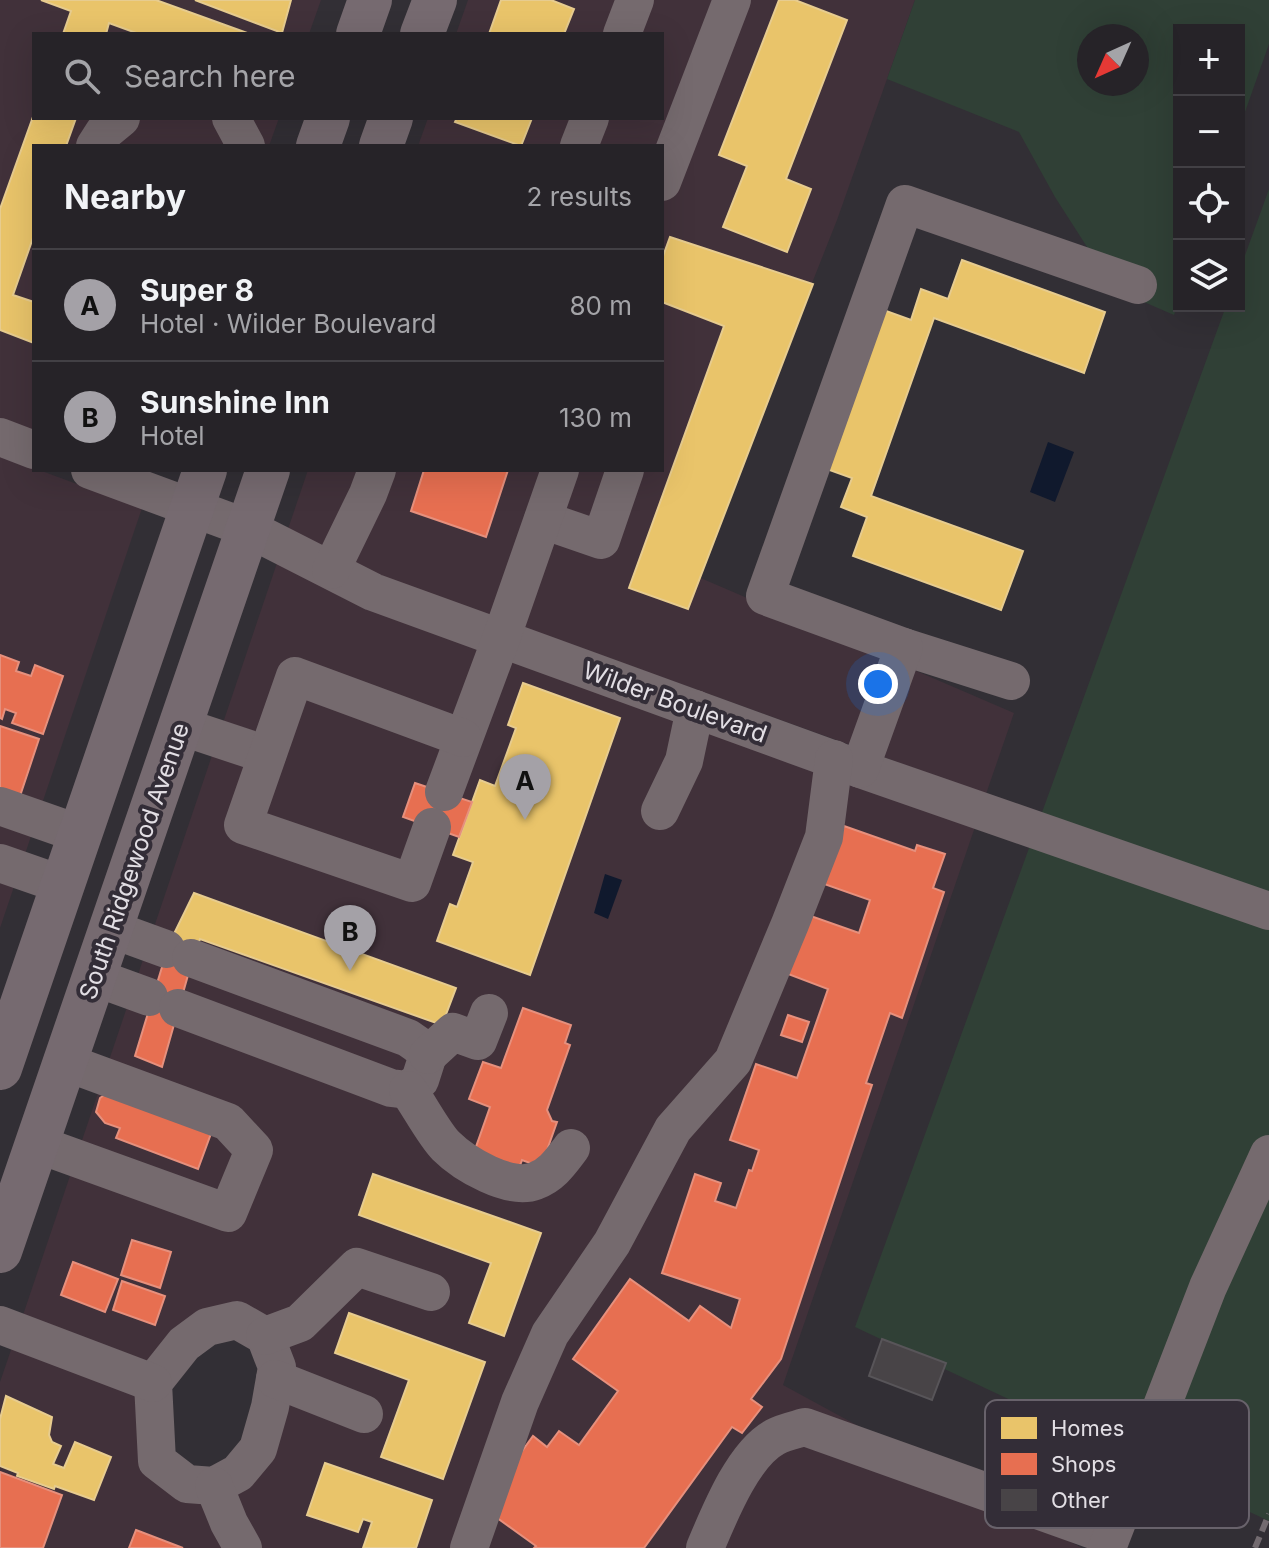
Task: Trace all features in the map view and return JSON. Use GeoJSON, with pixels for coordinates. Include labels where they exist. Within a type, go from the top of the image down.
{"type":"FeatureCollection","features":[{"type":"Feature","properties":{"kind":"main road"},"geometry":{"type":"LineString","coordinates":[[359,32],[370,0]]}},
{"type":"Feature","properties":{"kind":"main road"},"geometry":{"type":"LineString","coordinates":[[423,32],[435,0]]}},
{"type":"Feature","properties":{"kind":"main road"},"geometry":{"type":"LineString","coordinates":[[319,144],[327,120]]}},
{"type":"Feature","properties":{"kind":"main road","name":"South Ridgewood Avenue"},"geometry":{"type":"LineString","coordinates":[[0,1251],[267,472]]}},
{"type":"Feature","properties":{"kind":"main road"},"geometry":{"type":"LineString","coordinates":[[2,1055],[199,488]]}},
{"type":"Feature","properties":{"kind":"street"},"geometry":{"type":"LineString","coordinates":[[623,32],[635,0]]}},
{"type":"Feature","properties":{"kind":"street"},"geometry":{"type":"LineString","coordinates":[[664,177],[732,0]]}},
{"type":"Feature","properties":{"kind":"street"},"geometry":{"type":"LineString","coordinates":[[96,144],[104,132],[119,120]]}},
{"type":"Feature","properties":{"kind":"street"},"geometry":{"type":"LineString","coordinates":[[232,120],[245,144]]}},
{"type":"Feature","properties":{"kind":"street"},"geometry":{"type":"LineString","coordinates":[[580,144],[589,120]]}},
{"type":"Feature","properties":{"kind":"street"},"geometry":{"type":"LineString","coordinates":[[1011,681],[904,647],[765,596],[905,204],[1138,285]]}},
{"type":"Feature","properties":{"kind":"street"},"geometry":{"type":"LineString","coordinates":[[0,437],[32,449]]}},
{"type":"Feature","properties":{"kind":"street","name":"Wilder Boulevard"},"geometry":{"type":"LineString","coordinates":[[102,472],[199,488],[247,528],[373,592],[847,764],[1269,911]]}},
{"type":"Feature","properties":{"kind":"street"},"geometry":{"type":"LineString","coordinates":[[331,570],[376,472]]}},
{"type":"Feature","properties":{"kind":"street"},"geometry":{"type":"LineString","coordinates":[[463,738],[295,676],[243,825],[412,883],[559,472]]}},
{"type":"Feature","properties":{"kind":"street"},"geometry":{"type":"LineString","coordinates":[[543,520],[601,540],[624,472]]}},
{"type":"Feature","properties":{"kind":"street"},"geometry":{"type":"LineString","coordinates":[[469,1548],[520,1402],[550,1334],[612,1243],[673,1129],[733,1061],[824,837],[847,764],[904,647]]}},
{"type":"Feature","properties":{"kind":"street"},"geometry":{"type":"LineString","coordinates":[[660,811],[690,770],[695,709]]}},
{"type":"Feature","properties":{"kind":"street"},"geometry":{"type":"LineString","coordinates":[[180,726],[267,755]]}},
{"type":"Feature","properties":{"kind":"street"},"geometry":{"type":"LineString","coordinates":[[0,806],[80,834]]}},
{"type":"Feature","properties":{"kind":"street"},"geometry":{"type":"LineString","coordinates":[[0,863],[63,885]]}},
{"type":"Feature","properties":{"kind":"street"},"geometry":{"type":"LineString","coordinates":[[111,929],[408,1038],[428,1055]]}},
{"type":"Feature","properties":{"kind":"street"},"geometry":{"type":"LineString","coordinates":[[94,977],[391,1088],[408,1090],[420,1080],[428,1055],[453,1032],[478,1041],[489,1013]]}},
{"type":"Feature","properties":{"kind":"street"},"geometry":{"type":"LineString","coordinates":[[37,1144],[228,1213],[254,1150],[228,1122],[65,1062]]}},
{"type":"Feature","properties":{"kind":"street"},"geometry":{"type":"LineString","coordinates":[[408,1090],[446,1146],[475,1168],[511,1183],[534,1182],[553,1170],[571,1148]]}},
{"type":"Feature","properties":{"kind":"street"},"geometry":{"type":"LineString","coordinates":[[1164,1400],[1208,1287],[1269,1154]]}},
{"type":"Feature","properties":{"kind":"street"},"geometry":{"type":"LineString","coordinates":[[265,1336],[300,1323],[357,1267],[431,1292]]}},
{"type":"Feature","properties":{"kind":"street"},"geometry":{"type":"LineString","coordinates":[[237,1320],[265,1336],[277,1367],[275,1379],[258,1449],[238,1473],[214,1486],[187,1484],[157,1461],[153,1383],[184,1344],[207,1327],[237,1320]]}},
{"type":"Feature","properties":{"kind":"street"},"geometry":{"type":"LineString","coordinates":[[0,1325],[153,1383]]}},
{"type":"Feature","properties":{"kind":"street"},"geometry":{"type":"LineString","coordinates":[[275,1379],[364,1414]]}},
{"type":"Feature","properties":{"kind":"street"},"geometry":{"type":"LineString","coordinates":[[705,1548],[733,1489],[758,1450],[775,1437],[805,1427],[985,1495]]}},
{"type":"Feature","properties":{"kind":"street"},"geometry":{"type":"LineString","coordinates":[[214,1486],[243,1548]]}},
{"type":"Feature","properties":{"kind":"street"},"geometry":{"type":"LineString","coordinates":[[1072,1528],[1109,1542]]}},
{"type":"Feature","properties":{"kind":"shaded area"},"geometry":{"type":"Polygon","coordinates":[[[0,0],[321,0],[310,32],[32,32],[32,120],[278,120],[270,144],[32,144],[32,430],[0,419],[0,0]]]}},
{"type":"Feature","properties":{"kind":"shaded area"},"geometry":{"type":"Polygon","coordinates":[[[468,0],[915,0],[837,220],[696,576],[1014,713],[986,794],[381,576],[288,529],[307,472],[664,472],[664,144],[419,144],[427,120],[664,120],[664,32],[457,32],[468,0]]]}},
{"type":"Feature","properties":{"kind":"shaded area"},"geometry":{"type":"Polygon","coordinates":[[[0,456],[32,467],[32,472],[44,472],[142,508],[0,928],[0,456]]]}},
{"type":"Feature","properties":{"kind":"shaded area"},"geometry":{"type":"Polygon","coordinates":[[[277,563],[975,827],[783,1385],[985,1495],[985,1528],[1045,1528],[1082,1548],[0,1548],[0,1382],[12,1347],[137,1395],[141,1465],[250,1483],[275,1322],[150,1362],[23,1315],[277,563]]]}},
{"type":"Feature","properties":{"kind":"green space"},"geometry":{"type":"Polygon","coordinates":[[[915,0],[1269,0],[1269,44],[1245,112],[1245,24],[1173,24],[1174,315],[1114,289],[1055,197],[1019,132],[887,79],[915,0]]]}},
{"type":"Feature","properties":{"kind":"green space"},"geometry":{"type":"Polygon","coordinates":[[[1269,189],[1269,1521],[1249,1512],[1249,1400],[1011,1400],[855,1327],[1224,312],[1245,312],[1245,255],[1269,189]]]}},
{"type":"Feature","properties":{"kind":"water"},"geometry":{"type":"Polygon","coordinates":[[[1048,442],[1074,452],[1055,502],[1030,492],[1048,442]]]}},
{"type":"Feature","properties":{"kind":"water"},"geometry":{"type":"Polygon","coordinates":[[[605,874],[622,880],[608,919],[594,913],[605,874]]]}},
{"type":"Feature","properties":{"kind":"building: Homes"},"geometry":{"type":"Polygon","coordinates":[[[41,0],[156,0],[244,32],[134,32],[109,23],[107,32],[64,32],[71,11],[41,0]]]}},
{"type":"Feature","properties":{"kind":"building: Homes"},"geometry":{"type":"Polygon","coordinates":[[[195,0],[291,0],[282,32],[195,0]]]}},
{"type":"Feature","properties":{"kind":"building: Homes"},"geometry":{"type":"Polygon","coordinates":[[[501,0],[551,0],[574,9],[565,32],[490,32],[501,0]]]}},
{"type":"Feature","properties":{"kind":"building: Homes"},"geometry":{"type":"Polygon","coordinates":[[[779,0],[795,0],[847,20],[786,179],[811,189],[787,252],[723,227],[747,166],[719,155],[779,0]]]}},
{"type":"Feature","properties":{"kind":"building: Homes"},"geometry":{"type":"Polygon","coordinates":[[[32,120],[75,120],[67,144],[32,144],[32,241],[13,295],[32,301],[32,342],[0,330],[0,209],[32,120]]]}},
{"type":"Feature","properties":{"kind":"building: Homes"},"geometry":{"type":"Polygon","coordinates":[[[456,120],[531,120],[522,144],[456,120]]]}},
{"type":"Feature","properties":{"kind":"building: Homes"},"geometry":{"type":"Polygon","coordinates":[[[670,237],[813,284],[688,609],[629,588],[724,326],[664,303],[664,254],[670,237]]]}},
{"type":"Feature","properties":{"kind":"building: Homes"},"geometry":{"type":"Polygon","coordinates":[[[962,260],[1105,312],[1084,373],[934,318],[871,496],[1023,551],[1001,610],[853,556],[867,517],[841,507],[852,478],[821,467],[878,308],[911,320],[921,289],[948,299],[962,260]]]}},
{"type":"Feature","properties":{"kind":"building: Homes"},"geometry":{"type":"Polygon","coordinates":[[[523,683],[620,718],[530,975],[437,941],[450,904],[457,907],[473,862],[453,855],[480,780],[495,786],[516,728],[508,725],[523,683]]]}},
{"type":"Feature","properties":{"kind":"building: Homes"},"geometry":{"type":"Polygon","coordinates":[[[194,893],[456,988],[442,1025],[200,939],[194,954],[169,944],[194,893]]]}},
{"type":"Feature","properties":{"kind":"building: Homes"},"geometry":{"type":"Polygon","coordinates":[[[373,1174],[541,1233],[504,1336],[469,1323],[491,1263],[359,1215],[373,1174]]]}},
{"type":"Feature","properties":{"kind":"building: Homes"},"geometry":{"type":"Polygon","coordinates":[[[349,1313],[485,1362],[443,1479],[381,1457],[409,1380],[335,1353],[349,1313]]]}},
{"type":"Feature","properties":{"kind":"building: Homes"},"geometry":{"type":"Polygon","coordinates":[[[6,1396],[52,1417],[49,1435],[52,1442],[61,1446],[53,1464],[64,1468],[75,1442],[111,1457],[94,1500],[17,1476],[18,1473],[0,1466],[0,1419],[6,1396]]]}},
{"type":"Feature","properties":{"kind":"building: Homes"},"geometry":{"type":"Polygon","coordinates":[[[325,1463],[432,1500],[416,1548],[363,1548],[372,1522],[363,1519],[358,1532],[307,1515],[325,1463]]]}},
{"type":"Feature","properties":{"kind":"building: Shops"},"geometry":{"type":"Polygon","coordinates":[[[423,472],[507,472],[486,537],[411,511],[423,472]]]}},
{"type":"Feature","properties":{"kind":"building: Shops"},"geometry":{"type":"Polygon","coordinates":[[[0,655],[19,662],[16,671],[31,676],[35,665],[63,676],[43,734],[12,723],[16,713],[5,709],[0,718],[0,655]]]}},
{"type":"Feature","properties":{"kind":"building: Shops"},"geometry":{"type":"Polygon","coordinates":[[[0,726],[39,739],[19,799],[0,793],[0,726]]]}},
{"type":"Feature","properties":{"kind":"building: Shops"},"geometry":{"type":"Polygon","coordinates":[[[415,783],[472,802],[459,837],[403,817],[415,783]]]}},
{"type":"Feature","properties":{"kind":"building: Shops"},"geometry":{"type":"Polygon","coordinates":[[[844,826],[915,851],[917,845],[945,854],[933,888],[944,892],[902,1018],[890,1013],[866,1083],[872,1085],[781,1359],[751,1399],[762,1407],[742,1433],[732,1427],[644,1548],[534,1548],[536,1546],[493,1515],[493,1491],[533,1436],[547,1447],[559,1431],[579,1445],[618,1391],[573,1359],[630,1279],[689,1321],[700,1306],[731,1328],[740,1299],[662,1273],[695,1174],[721,1183],[715,1201],[736,1208],[759,1150],[730,1140],[756,1064],[797,1078],[828,989],[788,974],[808,915],[859,933],[870,900],[824,884],[844,826]]]}},
{"type":"Feature","properties":{"kind":"building: Shops"},"geometry":{"type":"Polygon","coordinates":[[[169,944],[194,954],[162,1067],[135,1056],[169,944]]]}},
{"type":"Feature","properties":{"kind":"building: Shops"},"geometry":{"type":"Polygon","coordinates":[[[523,1008],[571,1025],[565,1043],[570,1045],[547,1110],[552,1121],[557,1122],[541,1167],[522,1160],[516,1177],[471,1161],[490,1107],[469,1099],[483,1062],[501,1068],[523,1008]]]}},
{"type":"Feature","properties":{"kind":"building: Shops"},"geometry":{"type":"Polygon","coordinates":[[[788,1015],[809,1022],[802,1042],[781,1035],[788,1015]]]}},
{"type":"Feature","properties":{"kind":"building: Shops"},"geometry":{"type":"Polygon","coordinates":[[[108,1092],[213,1128],[198,1169],[116,1138],[120,1128],[105,1123],[96,1112],[100,1098],[108,1092]]]}},
{"type":"Feature","properties":{"kind":"building: Shops"},"geometry":{"type":"Polygon","coordinates":[[[132,1240],[171,1252],[160,1288],[121,1275],[132,1240]]]}},
{"type":"Feature","properties":{"kind":"building: Shops"},"geometry":{"type":"Polygon","coordinates":[[[73,1262],[118,1279],[105,1312],[61,1295],[73,1262]]]}},
{"type":"Feature","properties":{"kind":"building: Shops"},"geometry":{"type":"Polygon","coordinates":[[[122,1281],[165,1296],[155,1325],[113,1310],[122,1281]]]}},
{"type":"Feature","properties":{"kind":"building: Shops"},"geometry":{"type":"Polygon","coordinates":[[[0,1472],[62,1495],[43,1548],[0,1548],[0,1472]]]}},
{"type":"Feature","properties":{"kind":"building: Shops"},"geometry":{"type":"Polygon","coordinates":[[[136,1530],[183,1548],[129,1548],[136,1530]]]}},
{"type":"Feature","properties":{"kind":"building: Other"},"geometry":{"type":"Polygon","coordinates":[[[882,1339],[946,1363],[932,1400],[869,1376],[882,1339]]]}},
{"type":"Feature","properties":{"kind":"railway"},"geometry":{"type":"LineString","coordinates":[[1255,1548],[1269,1514]]}},
{"type":"Feature","properties":{"kind":"place","name":"Super 8"},"geometry":{"type":"Point","coordinates":[525,820]}},
{"type":"Feature","properties":{"kind":"place","name":"Sunshine Inn"},"geometry":{"type":"Point","coordinates":[350,971]}}]}
